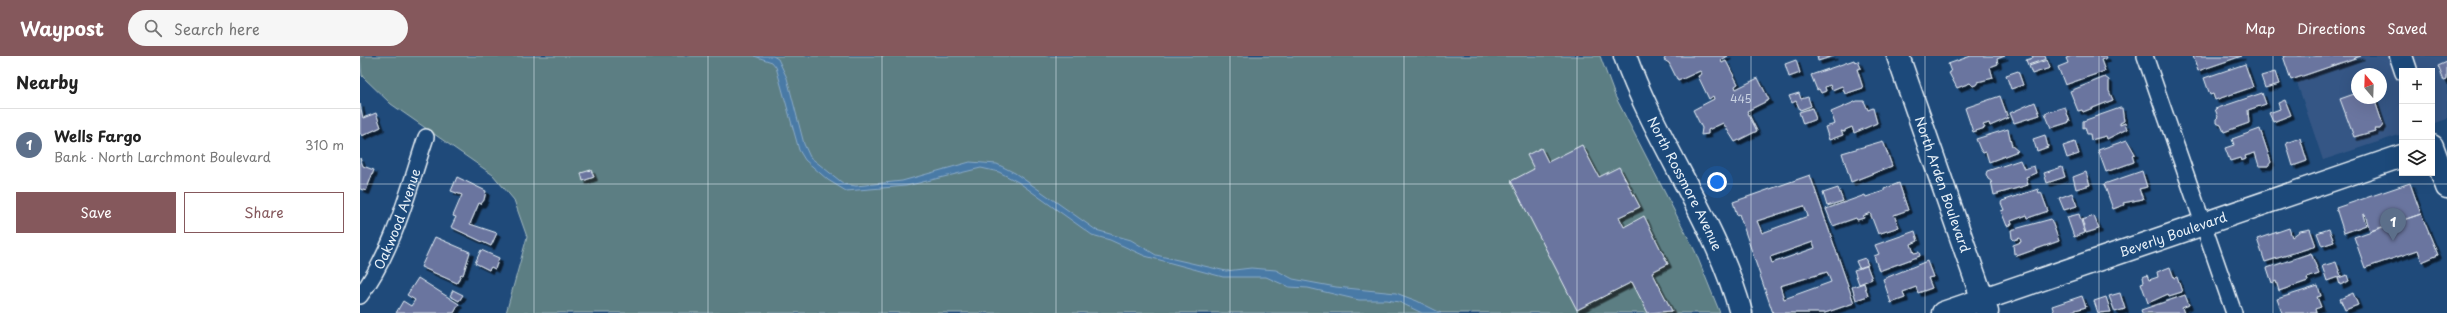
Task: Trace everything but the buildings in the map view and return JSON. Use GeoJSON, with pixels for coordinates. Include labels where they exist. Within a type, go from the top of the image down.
{"type":"FeatureCollection","features":[{"type":"Feature","properties":{"kind":"main road","name":"North Rossmore Avenue"},"geometry":{"type":"LineString","coordinates":[[1625,56],[1650,114],[1706,220],[1733,287],[1741,313]]}},
{"type":"Feature","properties":{"kind":"main road","name":"North Arden Boulevard"},"geometry":{"type":"LineString","coordinates":[[1898,56],[1985,306]]}},
{"type":"Feature","properties":{"kind":"main road"},"geometry":{"type":"LineString","coordinates":[[2401,56],[2405,68]]}},
{"type":"Feature","properties":{"kind":"main road"},"geometry":{"type":"LineString","coordinates":[[2435,145],[2447,140]]}},
{"type":"Feature","properties":{"kind":"main road"},"geometry":{"type":"LineString","coordinates":[[2435,154],[2447,187]]}},
{"type":"Feature","properties":{"kind":"main road","name":"Beverly Boulevard"},"geometry":{"type":"LineString","coordinates":[[1943,313],[1985,306],[2203,223],[2399,157]]}},
{"type":"Feature","properties":{"kind":"main road"},"geometry":{"type":"LineString","coordinates":[[1733,287],[1747,313]]}},
{"type":"Feature","properties":{"kind":"street"},"geometry":{"type":"LineString","coordinates":[[2145,56],[2234,313]]}},
{"type":"Feature","properties":{"kind":"street","name":"Oakwood Avenue"},"geometry":{"type":"LineString","coordinates":[[360,296],[376,274],[390,240],[426,137]]}},
{"type":"Feature","properties":{"kind":"shaded area"},"geometry":{"type":"Polygon","coordinates":[[[754,56],[773,56],[778,59],[787,78],[804,144],[810,157],[844,184],[856,186],[902,181],[970,162],[997,164],[1015,173],[1096,230],[1131,240],[1156,255],[1226,271],[1251,268],[1276,270],[1293,279],[1336,287],[1396,293],[1417,301],[1441,313],[1422,313],[1399,302],[1387,300],[1359,300],[1308,288],[1289,287],[1266,277],[1223,277],[1145,256],[1110,240],[1092,235],[1018,182],[999,172],[981,168],[906,186],[846,191],[828,180],[805,160],[799,150],[776,67],[772,62],[754,56]]]}},
{"type":"Feature","properties":{"kind":"shaded area"},"geometry":{"type":"Polygon","coordinates":[[[2288,56],[2447,56],[2447,119],[2435,123],[2435,68],[2399,68],[2399,135],[2323,160],[2288,56]]]}},
{"type":"Feature","properties":{"kind":"green space"},"geometry":{"type":"Polygon","coordinates":[[[360,56],[1600,56],[1615,96],[1695,251],[1720,313],[506,313],[527,237],[514,200],[493,175],[391,104],[362,76],[360,56]]]}},
{"type":"Feature","properties":{"kind":"place","name":"Wells Fargo"},"geometry":{"type":"Point","coordinates":[2393,241]}}]}
